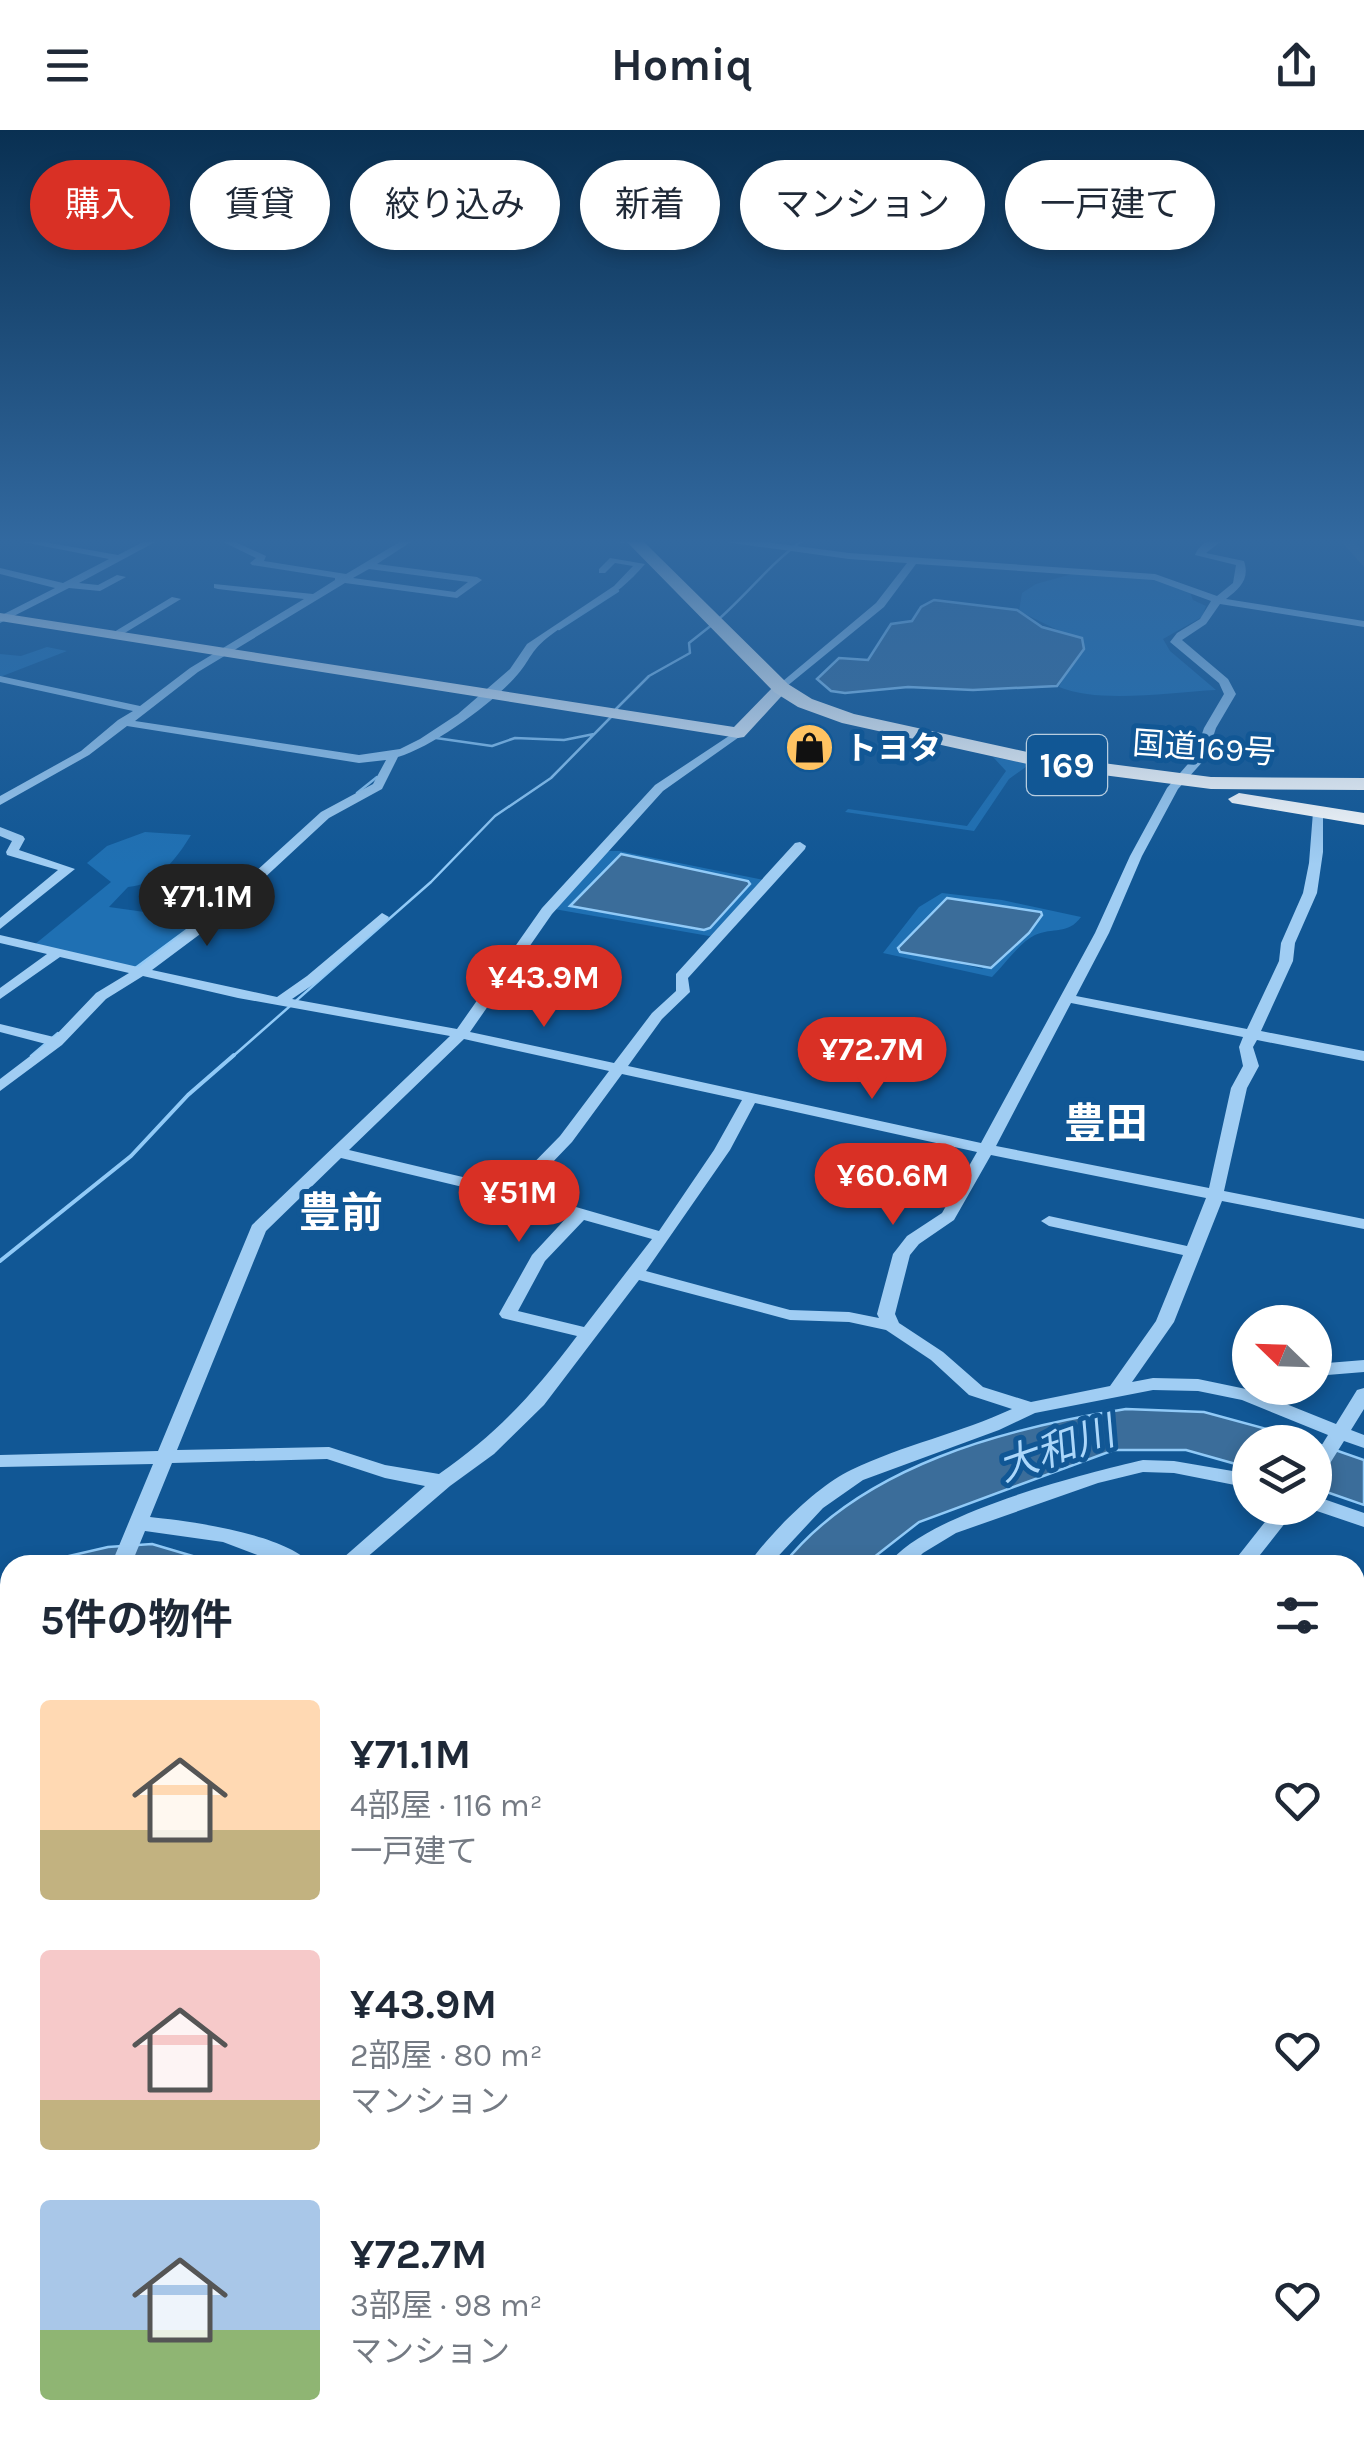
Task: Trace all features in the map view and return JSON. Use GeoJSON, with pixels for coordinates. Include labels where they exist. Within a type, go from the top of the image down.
{"type":"FeatureCollection","features":[{"type":"Feature","properties":{"kind":"highway","name":"169"},"geometry":{"type":"LineString","coordinates":[[746,648],[780,680],[822,710],[870,726],[1042,762],[1364,819]]}},
{"type":"Feature","properties":{"kind":"highway","name":"国道169号"},"geometry":{"type":"LineString","coordinates":[[1177,784],[1364,784]]}},
{"type":"Feature","properties":{"kind":"main road"},"geometry":{"type":"LineString","coordinates":[[197,648],[738,733],[780,680]]}},
{"type":"Feature","properties":{"kind":"street"},"geometry":{"type":"LineString","coordinates":[[0,801],[85,754],[122,722],[229,648]]}},
{"type":"Feature","properties":{"kind":"street"},"geometry":{"type":"LineString","coordinates":[[122,722],[359,759],[394,758],[448,728],[516,671],[518,661],[532,648]]}},
{"type":"Feature","properties":{"kind":"street"},"geometry":{"type":"LineString","coordinates":[[780,680],[823,648]]}},
{"type":"Feature","properties":{"kind":"street"},"geometry":{"type":"LineString","coordinates":[[892,1326],[886,1314],[902,1254],[913,1240],[948,1216],[1177,784],[1200,758],[1210,728],[1231,691],[1182,648]]}},
{"type":"Feature","properties":{"kind":"street"},"geometry":{"type":"LineString","coordinates":[[0,679],[140,710]]}},
{"type":"Feature","properties":{"kind":"street"},"geometry":{"type":"LineString","coordinates":[[125,1555],[258,1229],[462,1034],[547,911],[659,788],[738,733]]}},
{"type":"Feature","properties":{"kind":"street"},"geometry":{"type":"LineString","coordinates":[[0,1086],[57,1042],[101,996],[214,917],[325,815],[378,786],[394,758]]}},
{"type":"Feature","properties":{"kind":"street"},"geometry":{"type":"LineString","coordinates":[[1118,1388],[1165,1322],[1215,1197],[1239,1088],[1251,1066],[1246,1047],[1286,961],[1285,948],[1309,896],[1317,855],[1319,812]]}},
{"type":"Feature","properties":{"kind":"street"},"geometry":{"type":"LineString","coordinates":[[0,830],[18,839],[12,852],[68,869],[0,925]]}},
{"type":"Feature","properties":{"kind":"street"},"geometry":{"type":"LineString","coordinates":[[513,1194],[566,1139],[657,1016],[683,992],[681,977],[800,846]]}},
{"type":"Feature","properties":{"kind":"street"},"geometry":{"type":"LineString","coordinates":[[280,1001],[312,979],[382,916]]}},
{"type":"Feature","properties":{"kind":"street"},"geometry":{"type":"LineString","coordinates":[[0,939],[280,1001],[462,1034],[985,1149],[1364,1224]]}},
{"type":"Feature","properties":{"kind":"street"},"geometry":{"type":"LineString","coordinates":[[0,995],[57,953]]}},
{"type":"Feature","properties":{"kind":"street"},"geometry":{"type":"LineString","coordinates":[[1066,998],[1364,1056]]}},
{"type":"Feature","properties":{"kind":"street"},"geometry":{"type":"LineString","coordinates":[[0,1028],[57,1042]]}},
{"type":"Feature","properties":{"kind":"street"},"geometry":{"type":"LineString","coordinates":[[357,1555],[443,1481],[487,1450],[525,1413],[636,1274],[722,1150],[750,1099]]}},
{"type":"Feature","properties":{"kind":"street"},"geometry":{"type":"LineString","coordinates":[[335,1152],[513,1194],[662,1237]]}},
{"type":"Feature","properties":{"kind":"street"},"geometry":{"type":"LineString","coordinates":[[581,1214],[556,1233],[522,1280],[508,1314],[590,1334]]}},
{"type":"Feature","properties":{"kind":"street"},"geometry":{"type":"LineString","coordinates":[[1049,1221],[1192,1252]]}},
{"type":"Feature","properties":{"kind":"street"},"geometry":{"type":"LineString","coordinates":[[636,1274],[790,1315],[849,1317],[892,1326],[937,1356],[976,1391],[1030,1408]]}},
{"type":"Feature","properties":{"kind":"street"},"geometry":{"type":"LineString","coordinates":[[1332,1369],[1364,1366]]}},
{"type":"Feature","properties":{"kind":"street"},"geometry":{"type":"LineString","coordinates":[[767,1555],[816,1503],[856,1475],[992,1426],[1030,1408],[1118,1388],[1198,1385],[1232,1389]]}},
{"type":"Feature","properties":{"kind":"street"},"geometry":{"type":"LineString","coordinates":[[1332,1446],[1364,1394]]}},
{"type":"Feature","properties":{"kind":"street"},"geometry":{"type":"LineString","coordinates":[[1280,1405],[1338,1437],[1364,1442]]}},
{"type":"Feature","properties":{"kind":"street"},"geometry":{"type":"LineString","coordinates":[[0,1461],[329,1453],[353,1465],[400,1478],[443,1481]]}},
{"type":"Feature","properties":{"kind":"street"},"geometry":{"type":"LineString","coordinates":[[909,1555],[949,1528],[1093,1478],[1144,1466],[1174,1466],[1232,1477]]}},
{"type":"Feature","properties":{"kind":"street"},"geometry":{"type":"LineString","coordinates":[[1332,1509],[1364,1520]]}},
{"type":"Feature","properties":{"kind":"street"},"geometry":{"type":"LineString","coordinates":[[1250,1555],[1274,1525]]}},
{"type":"Feature","properties":{"kind":"street"},"geometry":{"type":"LineString","coordinates":[[138,1527],[205,1528],[261,1544],[282,1555]]}},
{"type":"Feature","properties":{"kind":"shaded area"},"geometry":{"type":"Polygon","coordinates":[[[44,648],[67,651],[0,677],[0,654],[21,656],[44,648]]]}},
{"type":"Feature","properties":{"kind":"shaded area"},"geometry":{"type":"Polygon","coordinates":[[[1079,648],[1168,648],[1216,690],[1115,696],[1059,687],[1079,648]]]}},
{"type":"Feature","properties":{"kind":"shaded area"},"geometry":{"type":"Polygon","coordinates":[[[993,757],[1030,764],[1009,779],[974,831],[845,812],[848,809],[967,826],[1006,771],[993,757]]]}},
{"type":"Feature","properties":{"kind":"shaded area"},"geometry":{"type":"Polygon","coordinates":[[[145,832],[191,835],[165,869],[148,881],[128,887],[109,907],[166,915],[159,923],[192,931],[140,969],[34,945],[111,882],[87,863],[107,846],[145,832]]]}},
{"type":"Feature","properties":{"kind":"shaded area"},"geometry":{"type":"Polygon","coordinates":[[[608,851],[764,880],[716,935],[709,936],[554,909],[608,851]],[[621,854],[571,906],[704,930],[750,884],[621,854]]]}},
{"type":"Feature","properties":{"kind":"shaded area"},"geometry":{"type":"Polygon","coordinates":[[[942,893],[1002,900],[1081,917],[1071,926],[1029,938],[992,977],[883,953],[919,907],[942,893]],[[946,898],[898,949],[983,969],[946,898]]]}},
{"type":"Feature","properties":{"kind":"water"},"geometry":{"type":"Polygon","coordinates":[[[876,648],[1084,649],[1057,686],[973,690],[908,687],[845,693],[831,691],[817,679],[839,658],[868,660],[876,648]]]}},
{"type":"Feature","properties":{"kind":"water"},"geometry":{"type":"Polygon","coordinates":[[[621,854],[750,884],[704,930],[570,906],[621,854]]]}},
{"type":"Feature","properties":{"kind":"water"},"geometry":{"type":"Polygon","coordinates":[[[947,898],[1042,915],[1029,933],[991,968],[900,952],[898,948],[947,898]]]}},
{"type":"Feature","properties":{"kind":"water","name":"大和川"},"geometry":{"type":"Polygon","coordinates":[[[1126,1409],[1204,1412],[1252,1425],[1232,1425],[1232,1463],[1186,1450],[1114,1450],[919,1522],[877,1555],[792,1555],[815,1531],[894,1477],[939,1457],[1033,1427],[1126,1409]]]}},
{"type":"Feature","properties":{"kind":"water"},"geometry":{"type":"Polygon","coordinates":[[[1332,1449],[1364,1460],[1364,1505],[1332,1494],[1332,1449]]]}},
{"type":"Feature","properties":{"kind":"water"},"geometry":{"type":"Polygon","coordinates":[[[152,1544],[189,1555],[73,1555],[108,1547],[152,1544]]]}},
{"type":"Feature","properties":{"kind":"waterway"},"geometry":{"type":"LineString","coordinates":[[616,709],[649,676],[690,653],[690,648]]}},
{"type":"Feature","properties":{"kind":"waterway"},"geometry":{"type":"LineString","coordinates":[[231,1058],[431,882],[495,816],[551,778],[611,717]]}},
{"type":"Feature","properties":{"kind":"waterway"},"geometry":{"type":"LineString","coordinates":[[436,738],[492,746],[515,738],[564,740],[594,734]]}},
{"type":"Feature","properties":{"kind":"waterway"},"geometry":{"type":"LineString","coordinates":[[357,793],[377,777]]}},
{"type":"Feature","properties":{"kind":"waterway"},"geometry":{"type":"LineString","coordinates":[[134,969],[211,912]]}},
{"type":"Feature","properties":{"kind":"waterway"},"geometry":{"type":"LineString","coordinates":[[31,1056],[58,1033]]}},
{"type":"Feature","properties":{"kind":"waterway"},"geometry":{"type":"LineString","coordinates":[[0,1261],[131,1156],[188,1095],[234,1055]]}},
{"type":"Feature","properties":{"kind":"place","name":"トヨタ"},"geometry":{"type":"Point","coordinates":[810,748]}},
{"type":"Feature","properties":{"kind":"district","name":"豊田"},"geometry":{"type":"Point","coordinates":[1106,1124]}},
{"type":"Feature","properties":{"kind":"district","name":"豊前"},"geometry":{"type":"Point","coordinates":[341,1213]}}]}
